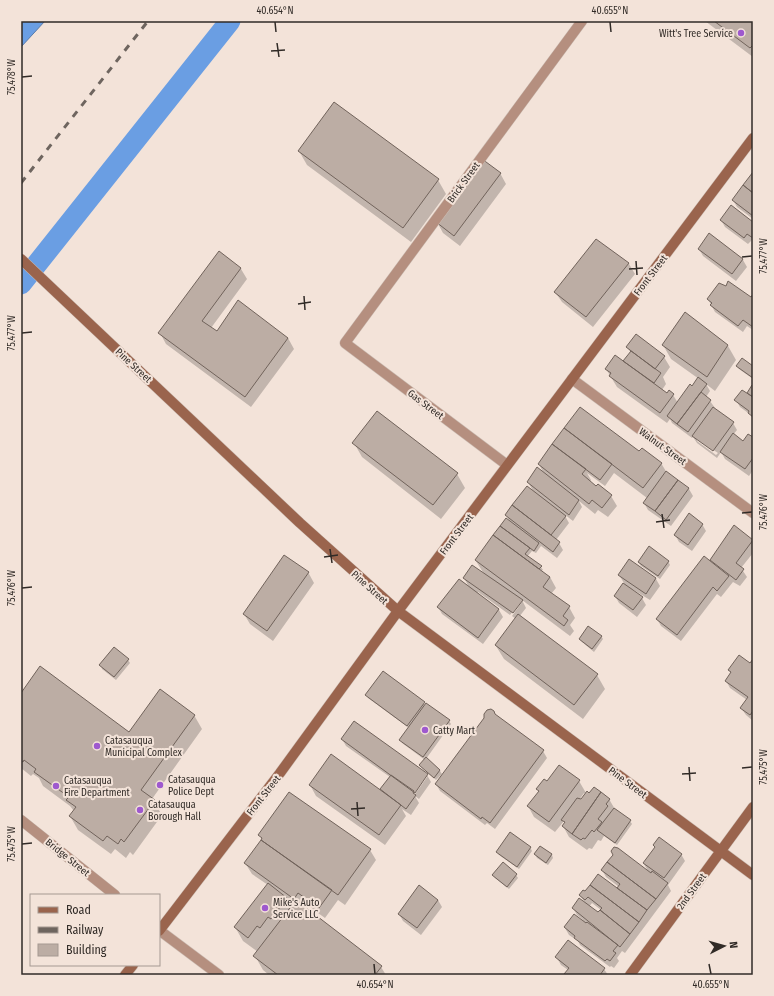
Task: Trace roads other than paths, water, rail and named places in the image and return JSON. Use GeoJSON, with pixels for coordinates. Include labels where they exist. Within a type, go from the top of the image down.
{"type":"FeatureCollection","features":[{"type":"Feature","properties":{"kind":"main road","name":"Front Street"},"geometry":{"type":"LineString","coordinates":[[160,929],[280,773],[507,465],[753,138]]}},
{"type":"Feature","properties":{"kind":"main road","name":"Pine Street"},"geometry":{"type":"LineString","coordinates":[[21,259],[300,523],[398,612],[753,875]]}},
{"type":"Feature","properties":{"kind":"main road","name":"2nd Street"},"geometry":{"type":"LineString","coordinates":[[630,975],[753,807]]}},
{"type":"Feature","properties":{"kind":"main road"},"geometry":{"type":"LineString","coordinates":[[125,975],[132,966]]}},
{"type":"Feature","properties":{"kind":"street","name":"Brick Street"},"geometry":{"type":"LineString","coordinates":[[345,343],[582,21]]}},
{"type":"Feature","properties":{"kind":"street","name":"Gas Street"},"geometry":{"type":"LineString","coordinates":[[345,343],[507,465]]}},
{"type":"Feature","properties":{"kind":"street","name":"Walnut Street"},"geometry":{"type":"LineString","coordinates":[[572,379],[753,513]]}},
{"type":"Feature","properties":{"kind":"street","name":"Bridge Street"},"geometry":{"type":"LineString","coordinates":[[21,820],[114,894]]}},
{"type":"Feature","properties":{"kind":"street"},"geometry":{"type":"LineString","coordinates":[[160,931],[219,975]]}},
{"type":"Feature","properties":{"kind":"water"},"geometry":{"type":"Polygon","coordinates":[[[21,21],[45,21],[21,47],[21,21]]]}},
{"type":"Feature","properties":{"kind":"waterway"},"geometry":{"type":"LineString","coordinates":[[21,284],[230,21]]}},
{"type":"Feature","properties":{"kind":"railway"},"geometry":{"type":"LineString","coordinates":[[21,183],[148,21]]}},
{"type":"Feature","properties":{"kind":"place","name":"Witt's Tree Service"},"geometry":{"type":"Point","coordinates":[741,33]}},
{"type":"Feature","properties":{"kind":"place","name":"Catty Mart"},"geometry":{"type":"Point","coordinates":[425,730]}},
{"type":"Feature","properties":{"kind":"place","name":"Catasauqua Municipal Complex"},"geometry":{"type":"Point","coordinates":[97,746]}},
{"type":"Feature","properties":{"kind":"place","name":"Catasauqua Police Dept"},"geometry":{"type":"Point","coordinates":[160,785]}},
{"type":"Feature","properties":{"kind":"place","name":"Catasauqua Fire Department"},"geometry":{"type":"Point","coordinates":[56,786]}},
{"type":"Feature","properties":{"kind":"place","name":"Catasauqua Borough Hall"},"geometry":{"type":"Point","coordinates":[140,810]}},
{"type":"Feature","properties":{"kind":"place","name":"Mike's Auto Service LLC"},"geometry":{"type":"Point","coordinates":[265,908]}}]}
